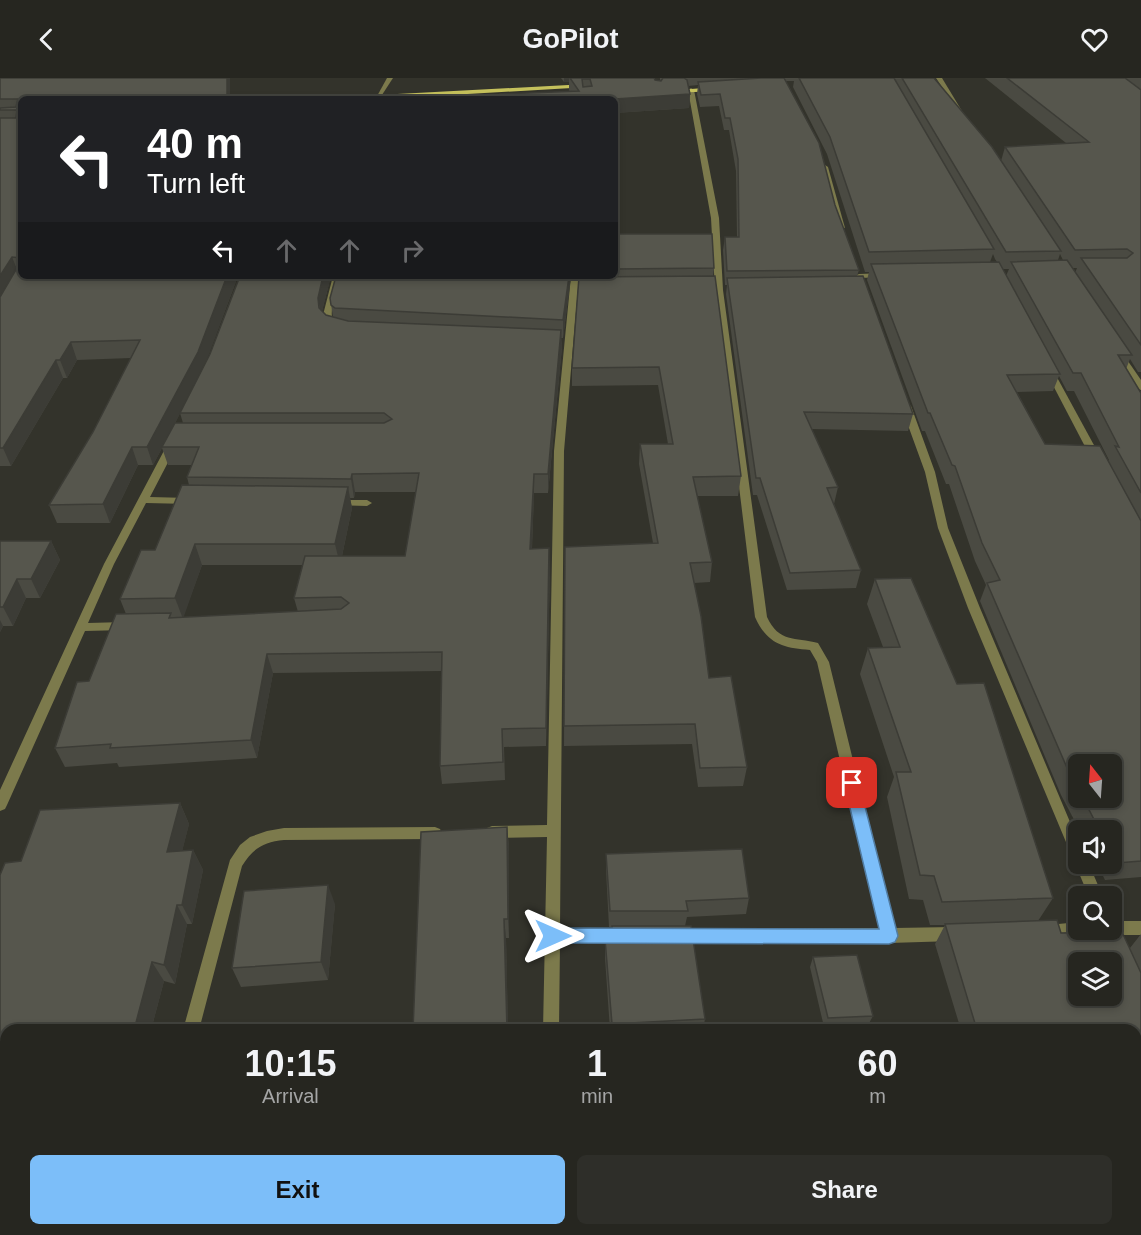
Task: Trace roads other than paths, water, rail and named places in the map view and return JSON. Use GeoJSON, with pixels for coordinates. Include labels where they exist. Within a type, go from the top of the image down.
{"type":"FeatureCollection","features":[{"type":"Feature","properties":{"kind":"main road"},"geometry":{"type":"LineString","coordinates":[[396,96],[597,85]]}},
{"type":"Feature","properties":{"kind":"main road"},"geometry":{"type":"LineString","coordinates":[[658,92],[727,88]]}},
{"type":"Feature","properties":{"kind":"street"},"geometry":{"type":"LineString","coordinates":[[379,96],[390,78]]}},
{"type":"Feature","properties":{"kind":"street"},"geometry":{"type":"LineString","coordinates":[[939,78],[968,123]]}},
{"type":"Feature","properties":{"kind":"street"},"geometry":{"type":"LineString","coordinates":[[691,90],[714,218],[719,290],[761,617],[766,629],[775,638],[789,644],[814,645],[823,662],[889,936]]}},
{"type":"Feature","properties":{"kind":"street"},"geometry":{"type":"LineString","coordinates":[[822,155],[846,237]]}},
{"type":"Feature","properties":{"kind":"street"},"geometry":{"type":"LineString","coordinates":[[863,288],[857,271],[893,275]]}},
{"type":"Feature","properties":{"kind":"street"},"geometry":{"type":"LineString","coordinates":[[336,279],[327,315],[328,324],[342,331]]}},
{"type":"Feature","properties":{"kind":"street"},"geometry":{"type":"LineString","coordinates":[[551,1024],[559,451],[563,343],[579,291],[576,279]]}},
{"type":"Feature","properties":{"kind":"street"},"geometry":{"type":"LineString","coordinates":[[1114,348],[1137,376],[1141,387]]}},
{"type":"Feature","properties":{"kind":"street"},"geometry":{"type":"LineString","coordinates":[[1041,356],[1102,470]]}},
{"type":"Feature","properties":{"kind":"street"},"geometry":{"type":"LineString","coordinates":[[901,394],[930,472],[943,528],[1068,833]]}},
{"type":"Feature","properties":{"kind":"street"},"geometry":{"type":"LineString","coordinates":[[0,805],[109,564],[177,436]]}},
{"type":"Feature","properties":{"kind":"street"},"geometry":{"type":"LineString","coordinates":[[143,500],[202,501]]}},
{"type":"Feature","properties":{"kind":"street"},"geometry":{"type":"LineString","coordinates":[[320,503],[368,503]]}},
{"type":"Feature","properties":{"kind":"street"},"geometry":{"type":"LineString","coordinates":[[80,627],[138,626]]}},
{"type":"Feature","properties":{"kind":"street"},"geometry":{"type":"LineString","coordinates":[[472,832],[554,831]]}},
{"type":"Feature","properties":{"kind":"street"},"geometry":{"type":"LineString","coordinates":[[192,1024],[235,864],[244,847],[260,837],[284,834],[449,832]]}},
{"type":"Feature","properties":{"kind":"street"},"geometry":{"type":"LineString","coordinates":[[1122,931],[1141,928]]}},
{"type":"Feature","properties":{"kind":"street"},"geometry":{"type":"LineString","coordinates":[[1031,931],[1068,929]]}},
{"type":"Feature","properties":{"kind":"street"},"geometry":{"type":"LineString","coordinates":[[553,936],[889,936],[972,933]]}}]}
